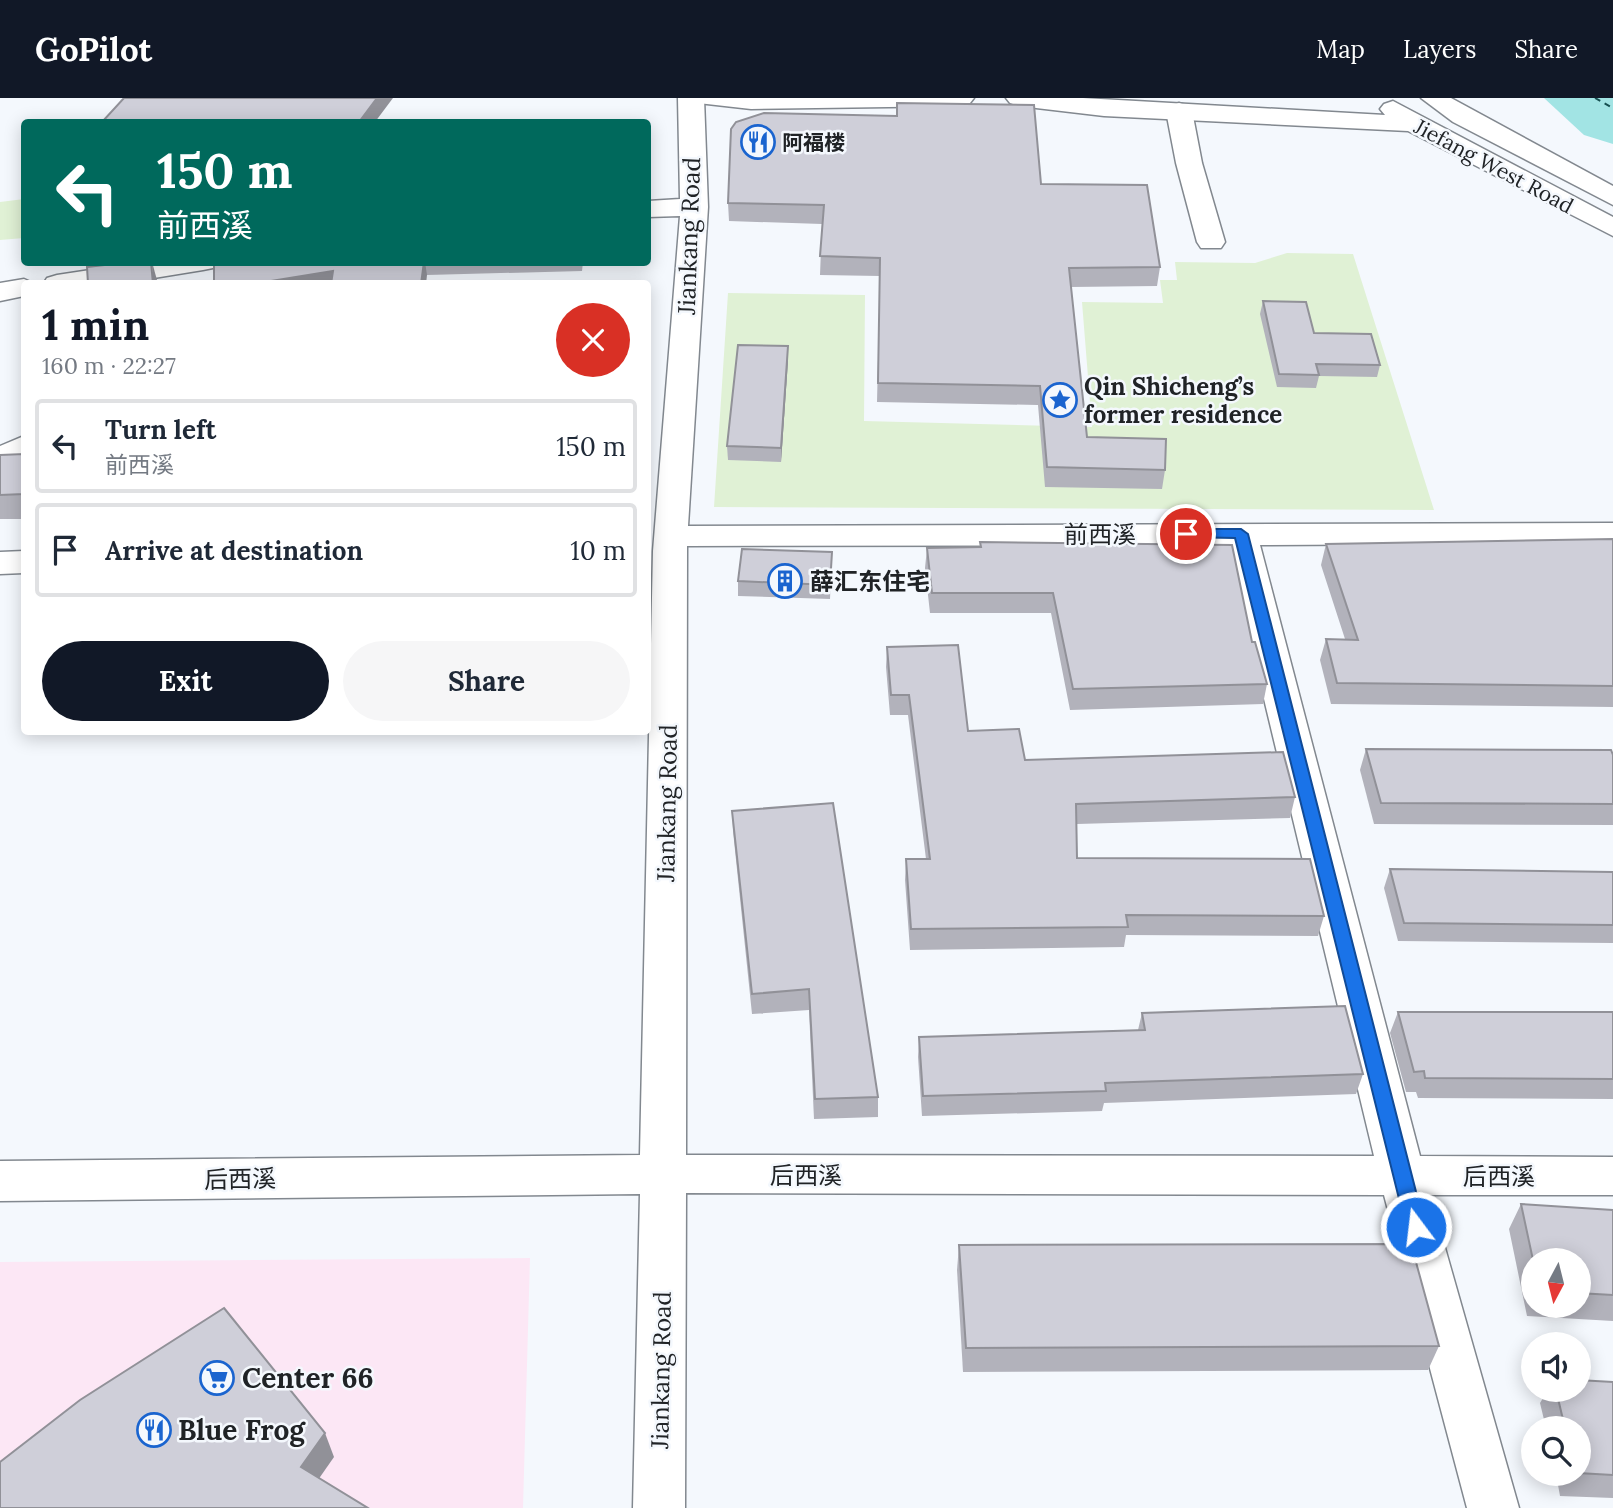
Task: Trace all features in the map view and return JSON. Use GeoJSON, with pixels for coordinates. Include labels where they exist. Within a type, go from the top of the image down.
{"type":"FeatureCollection","features":[{"type":"Feature","properties":{"kind":"street","name":"Jiankang Road"},"geometry":{"type":"LineString","coordinates":[[659,1508],[663,1174],[663,546],[694,207],[691,98]]}},
{"type":"Feature","properties":{"kind":"street"},"geometry":{"type":"LineString","coordinates":[[707,98],[751,101],[961,98]]}},
{"type":"Feature","properties":{"kind":"street"},"geometry":{"type":"LineString","coordinates":[[1019,98],[1104,108],[1413,124]]}},
{"type":"Feature","properties":{"kind":"street","name":"Jiefang West Road"},"geometry":{"type":"LineString","coordinates":[[1377,98],[1413,124],[1613,228]]}},
{"type":"Feature","properties":{"kind":"street","name":"Jiefang West Road"},"geometry":{"type":"LineString","coordinates":[[1434,98],[1462,117],[1613,197]]}},
{"type":"Feature","properties":{"kind":"street"},"geometry":{"type":"LineString","coordinates":[[1179,111],[1189,163],[1211,242]]}},
{"type":"Feature","properties":{"kind":"street"},"geometry":{"type":"LineString","coordinates":[[651,209],[694,207]]}},
{"type":"Feature","properties":{"kind":"street"},"geometry":{"type":"LineString","coordinates":[[84,280],[177,266]]}},
{"type":"Feature","properties":{"kind":"street"},"geometry":{"type":"LineString","coordinates":[[0,292],[21,288]]}},
{"type":"Feature","properties":{"kind":"street"},"geometry":{"type":"LineString","coordinates":[[0,458],[21,448]]}},
{"type":"Feature","properties":{"kind":"street","name":"前西溪"},"geometry":{"type":"LineString","coordinates":[[663,546],[1241,534],[1613,533]]}},
{"type":"Feature","properties":{"kind":"street"},"geometry":{"type":"LineString","coordinates":[[1241,534],[1402,1176],[1493,1508]]}},
{"type":"Feature","properties":{"kind":"street"},"geometry":{"type":"LineString","coordinates":[[0,563],[21,562]]}},
{"type":"Feature","properties":{"kind":"street","name":"后西溪"},"geometry":{"type":"LineString","coordinates":[[0,1181],[663,1174],[1613,1176]]}},
{"type":"Feature","properties":{"kind":"shaded area"},"geometry":{"type":"Polygon","coordinates":[[[530,1258],[523,1508],[0,1508],[0,1262],[530,1258]]]}},
{"type":"Feature","properties":{"kind":"green space"},"geometry":{"type":"Polygon","coordinates":[[[21,199],[21,238],[0,240],[0,202],[21,199]]]}},
{"type":"Feature","properties":{"kind":"green space"},"geometry":{"type":"Polygon","coordinates":[[[1287,253],[1353,254],[1434,510],[714,507],[728,293],[865,295],[864,421],[1092,427],[1082,302],[1163,303],[1160,280],[1177,280],[1175,262],[1255,263],[1287,253]]]}},
{"type":"Feature","properties":{"kind":"water"},"geometry":{"type":"Polygon","coordinates":[[[1544,98],[1613,98],[1613,144],[1584,135],[1544,98]]]}},
{"type":"Feature","properties":{"kind":"building"},"geometry":{"type":"Polygon","coordinates":[[[124,98],[377,98],[361,119],[105,119],[124,98]]]}},
{"type":"Feature","properties":{"kind":"building"},"geometry":{"type":"Polygon","coordinates":[[[897,103],[1034,105],[1041,184],[1147,185],[1160,267],[1069,268],[1087,437],[1166,439],[1165,470],[1047,467],[1040,386],[878,383],[880,258],[820,256],[824,205],[728,203],[731,129],[736,122],[764,113],[897,116],[897,103]]]}},
{"type":"Feature","properties":{"kind":"building"},"geometry":{"type":"Polygon","coordinates":[[[151,266],[153,280],[88,280],[87,267],[151,266]]]}},
{"type":"Feature","properties":{"kind":"building"},"geometry":{"type":"Polygon","coordinates":[[[214,266],[423,266],[422,280],[332,280],[333,271],[278,280],[214,280],[214,266]]]}},
{"type":"Feature","properties":{"kind":"building"},"geometry":{"type":"Polygon","coordinates":[[[1263,301],[1306,302],[1314,333],[1371,334],[1380,365],[1316,364],[1319,375],[1279,374],[1263,301]]]}},
{"type":"Feature","properties":{"kind":"building"},"geometry":{"type":"Polygon","coordinates":[[[738,345],[788,346],[781,448],[727,446],[738,345]]]}},
{"type":"Feature","properties":{"kind":"building"},"geometry":{"type":"Polygon","coordinates":[[[21,454],[21,494],[0,495],[0,455],[21,454]]]}},
{"type":"Feature","properties":{"kind":"building"},"geometry":{"type":"Polygon","coordinates":[[[1613,539],[1613,686],[1337,683],[1326,639],[1358,640],[1326,544],[1613,539]]]}},
{"type":"Feature","properties":{"kind":"building"},"geometry":{"type":"Polygon","coordinates":[[[980,542],[1232,545],[1252,642],[1255,642],[1267,684],[1073,689],[1053,593],[932,593],[927,548],[981,547],[980,542]]]}},
{"type":"Feature","properties":{"kind":"building"},"geometry":{"type":"Polygon","coordinates":[[[742,549],[832,552],[830,585],[738,581],[742,549]]]}},
{"type":"Feature","properties":{"kind":"building"},"geometry":{"type":"Polygon","coordinates":[[[958,645],[968,731],[1019,729],[1025,760],[1283,752],[1295,797],[1076,804],[1077,858],[1310,859],[1324,916],[1126,915],[1128,927],[911,929],[906,859],[930,859],[909,695],[891,695],[887,647],[958,645]]]}},
{"type":"Feature","properties":{"kind":"building"},"geometry":{"type":"Polygon","coordinates":[[[1366,749],[1611,750],[1613,804],[1381,803],[1366,749]]]}},
{"type":"Feature","properties":{"kind":"building"},"geometry":{"type":"Polygon","coordinates":[[[833,803],[878,1097],[815,1099],[809,989],[752,994],[732,811],[833,803]]]}},
{"type":"Feature","properties":{"kind":"building"},"geometry":{"type":"Polygon","coordinates":[[[1390,869],[1613,872],[1613,925],[1404,923],[1390,869]]]}},
{"type":"Feature","properties":{"kind":"building"},"geometry":{"type":"Polygon","coordinates":[[[1345,1006],[1363,1074],[1105,1083],[1106,1091],[923,1096],[919,1037],[1145,1030],[1142,1013],[1345,1006]]]}},
{"type":"Feature","properties":{"kind":"building"},"geometry":{"type":"Polygon","coordinates":[[[1398,1012],[1613,1012],[1613,1079],[1425,1078],[1424,1071],[1414,1072],[1398,1012]]]}},
{"type":"Feature","properties":{"kind":"building"},"geometry":{"type":"Polygon","coordinates":[[[1521,1204],[1613,1210],[1613,1295],[1591,1294],[1591,1248],[1530,1248],[1521,1204]]]}},
{"type":"Feature","properties":{"kind":"building"},"geometry":{"type":"Polygon","coordinates":[[[1411,1244],[1439,1346],[966,1348],[959,1245],[1411,1244]]]}},
{"type":"Feature","properties":{"kind":"building","name":"Center 66"},"geometry":{"type":"Polygon","coordinates":[[[224,1308],[325,1433],[301,1467],[368,1508],[0,1508],[0,1462],[80,1400],[224,1308]]]}},
{"type":"Feature","properties":{"kind":"building"},"geometry":{"type":"Polygon","coordinates":[[[1591,1381],[1613,1382],[1613,1475],[1591,1474],[1591,1416],[1562,1416],[1559,1402],[1591,1402],[1591,1381]]]}},
{"type":"Feature","properties":{"kind":"ferry route"},"geometry":{"type":"LineString","coordinates":[[1595,98],[1613,108]]}},
{"type":"Feature","properties":{"kind":"place","name":"阿福楼"},"geometry":{"type":"Point","coordinates":[758,142]}},
{"type":"Feature","properties":{"kind":"place","name":"Qin Shicheng’s former residence"},"geometry":{"type":"Point","coordinates":[1060,400]}},
{"type":"Feature","properties":{"kind":"place","name":"薛汇东住宅"},"geometry":{"type":"Point","coordinates":[785,581]}},
{"type":"Feature","properties":{"kind":"place","name":"Center 66"},"geometry":{"type":"Point","coordinates":[217,1378]}},
{"type":"Feature","properties":{"kind":"place","name":"Blue Frog"},"geometry":{"type":"Point","coordinates":[154,1430]}},
{"type":"Feature","properties":{"kind":"route"},"geometry":{"type":"LineString","coordinates":[[1186,534],[1241,534],[1416,1227]]}}]}
